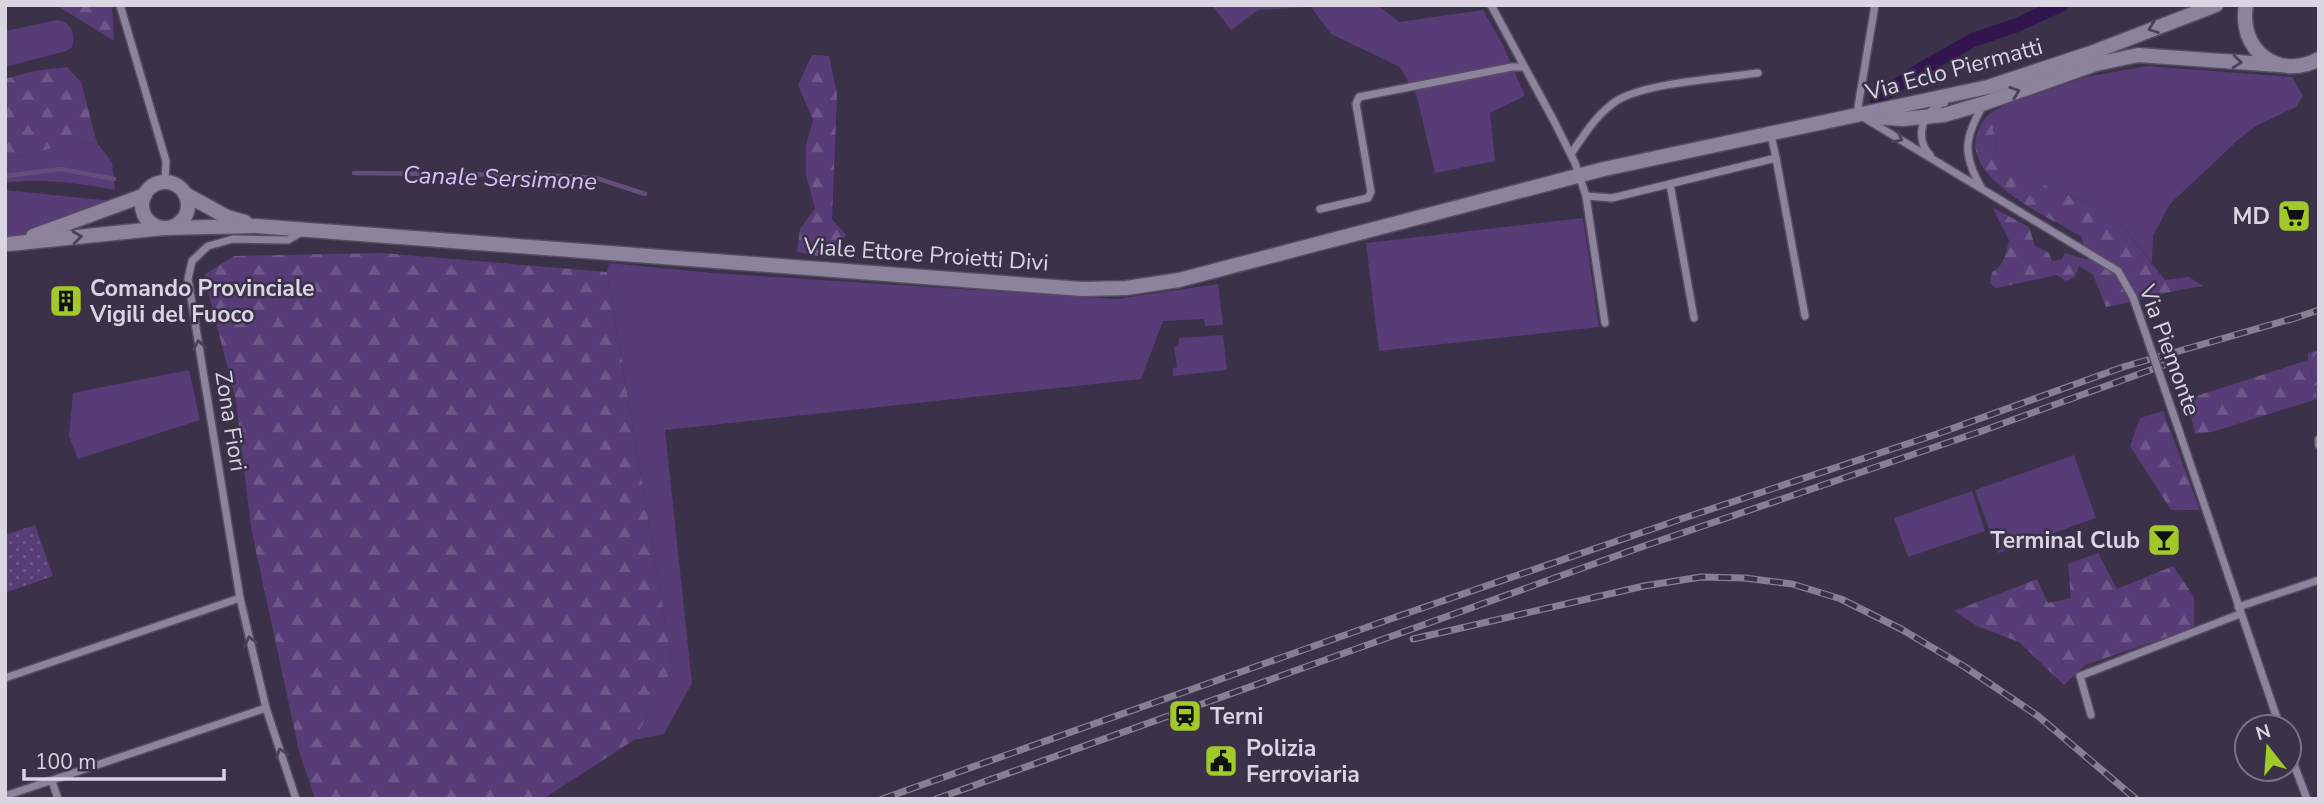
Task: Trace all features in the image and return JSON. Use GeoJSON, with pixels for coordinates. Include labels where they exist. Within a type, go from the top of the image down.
{"type":"FeatureCollection","features":[{"type":"Feature","properties":{"kind":"main road","name":"Via Eclo Piermatti"},"geometry":{"type":"LineString","coordinates":[[1861,116],[1988,88],[2091,53],[2216,5]]}},
{"type":"Feature","properties":{"kind":"main road"},"geometry":{"type":"LineString","coordinates":[[2246,5],[2244,21],[2247,36],[2260,54],[2280,65]]}},
{"type":"Feature","properties":{"kind":"main road","name":"Via Eclo Piermatti"},"geometry":{"type":"LineString","coordinates":[[1861,116],[1903,119],[1944,114],[1985,103],[2096,64],[2138,55],[2301,66],[2319,59]]}},
{"type":"Feature","properties":{"kind":"main road","name":"Viale Ettore Proietti Divi"},"geometry":{"type":"LineString","coordinates":[[7,245],[164,228],[256,226],[1082,289],[1126,288],[1206,274],[1580,175],[1861,116]]}},
{"type":"Feature","properties":{"kind":"main road","name":"Viale Ettore Proietti Divi"},"geometry":{"type":"LineString","coordinates":[[7,245],[145,195],[153,186],[165,182],[177,186],[185,194],[227,217],[256,226]]}},
{"type":"Feature","properties":{"kind":"main road"},"geometry":{"type":"LineString","coordinates":[[145,195],[145,217],[150,223],[164,228],[178,225],[186,214],[188,208],[185,194]]}},
{"type":"Feature","properties":{"kind":"street"},"geometry":{"type":"LineString","coordinates":[[120,5],[166,161],[165,182]]}},
{"type":"Feature","properties":{"kind":"street"},"geometry":{"type":"LineString","coordinates":[[1491,5],[1580,175],[1586,196],[1605,323]]}},
{"type":"Feature","properties":{"kind":"street"},"geometry":{"type":"LineString","coordinates":[[1861,116],[1858,107],[1875,5]]}},
{"type":"Feature","properties":{"kind":"street"},"geometry":{"type":"LineString","coordinates":[[1320,209],[1359,202],[1368,198],[1371,192],[1356,104],[1359,97],[1523,67]]}},
{"type":"Feature","properties":{"kind":"street"},"geometry":{"type":"LineString","coordinates":[[1571,154],[1602,113],[1617,101],[1637,91],[1758,73]]}},
{"type":"Feature","properties":{"kind":"street"},"geometry":{"type":"LineString","coordinates":[[1936,160],[1926,150],[1922,134],[1926,116],[1934,106],[1988,88]]}},
{"type":"Feature","properties":{"kind":"street"},"geometry":{"type":"LineString","coordinates":[[1982,188],[1969,167],[1968,146],[1973,121],[1985,103]]}},
{"type":"Feature","properties":{"kind":"street","name":"Via Piemonte"},"geometry":{"type":"LineString","coordinates":[[1861,116],[2118,271],[2133,297],[2275,713]]}},
{"type":"Feature","properties":{"kind":"street"},"geometry":{"type":"LineString","coordinates":[[1772,135],[1805,316]]}},
{"type":"Feature","properties":{"kind":"street"},"geometry":{"type":"LineString","coordinates":[[1586,196],[1612,198],[1776,158]]}},
{"type":"Feature","properties":{"kind":"street"},"geometry":{"type":"LineString","coordinates":[[1670,184],[1695,318]]}},
{"type":"Feature","properties":{"kind":"street","name":"Zona Fiori"},"geometry":{"type":"LineString","coordinates":[[296,799],[266,708],[240,598],[188,279],[192,261],[208,246],[233,239],[288,240],[305,230]]}},
{"type":"Feature","properties":{"kind":"street"},"geometry":{"type":"LineString","coordinates":[[2319,439],[2319,445]]}},
{"type":"Feature","properties":{"kind":"street"},"geometry":{"type":"LineString","coordinates":[[2091,715],[2080,677],[2319,580]]}},
{"type":"Feature","properties":{"kind":"street"},"geometry":{"type":"LineString","coordinates":[[5,678],[240,598]]}},
{"type":"Feature","properties":{"kind":"street"},"geometry":{"type":"LineString","coordinates":[[5,796],[266,708]]}},
{"type":"Feature","properties":{"kind":"street"},"geometry":{"type":"LineString","coordinates":[[52,781],[58,799]]}},
{"type":"Feature","properties":{"kind":"green space"},"geometry":{"type":"Polygon","coordinates":[[[56,5],[112,5],[114,41],[56,5]]]}},
{"type":"Feature","properties":{"kind":"green space"},"geometry":{"type":"Polygon","coordinates":[[[1212,5],[1378,5],[1399,22],[1483,10],[1503,45],[1525,96],[1490,113],[1495,161],[1435,173],[1417,97],[1400,67],[1331,34],[1311,7],[1258,10],[1231,30],[1212,5]]]}},
{"type":"Feature","properties":{"kind":"green space"},"geometry":{"type":"Polygon","coordinates":[[[57,20],[66,23],[71,29],[72,47],[66,51],[5,67],[5,31],[57,20]]]}},
{"type":"Feature","properties":{"kind":"green space"},"geometry":{"type":"Polygon","coordinates":[[[812,55],[829,56],[837,94],[832,219],[846,235],[828,258],[797,252],[800,229],[815,208],[806,175],[806,145],[813,120],[798,85],[812,55]]]}},
{"type":"Feature","properties":{"kind":"green space"},"geometry":{"type":"Polygon","coordinates":[[[2148,66],[2292,77],[2303,96],[2296,107],[2256,126],[2239,139],[2170,204],[2153,236],[2152,263],[2112,213],[2041,184],[1997,152],[1993,129],[2007,104],[2086,77],[2148,66]]]}},
{"type":"Feature","properties":{"kind":"green space"},"geometry":{"type":"Polygon","coordinates":[[[67,67],[81,82],[97,143],[77,142],[5,160],[5,79],[34,71],[67,67]]]}},
{"type":"Feature","properties":{"kind":"green space"},"geometry":{"type":"Polygon","coordinates":[[[2007,104],[1993,129],[1997,152],[2041,184],[2112,213],[2165,280],[2189,277],[2203,286],[2106,307],[2093,275],[2079,266],[2075,277],[2066,281],[2057,275],[1996,288],[1990,283],[1992,272],[2004,259],[2009,240],[1992,207],[2029,227],[2035,246],[2049,253],[2052,261],[2062,259],[2065,253],[2088,260],[2081,236],[2014,197],[1984,169],[1977,154],[1978,131],[1987,117],[2007,104]]]}},
{"type":"Feature","properties":{"kind":"green space"},"geometry":{"type":"Polygon","coordinates":[[[77,142],[97,143],[112,162],[115,190],[60,182],[5,183],[5,160],[77,142]]]}},
{"type":"Feature","properties":{"kind":"green space"},"geometry":{"type":"Polygon","coordinates":[[[5,190],[113,201],[49,227],[5,241],[5,190]]]}},
{"type":"Feature","properties":{"kind":"green space"},"geometry":{"type":"Polygon","coordinates":[[[1583,218],[1599,327],[1379,351],[1366,243],[1583,218]]]}},
{"type":"Feature","properties":{"kind":"green space"},"geometry":{"type":"Polygon","coordinates":[[[382,253],[607,272],[673,667],[634,740],[543,799],[315,799],[299,751],[251,528],[236,401],[204,275],[234,256],[382,253]]]}},
{"type":"Feature","properties":{"kind":"green space"},"geometry":{"type":"Polygon","coordinates":[[[609,263],[712,273],[1117,299],[1218,284],[1223,325],[1205,326],[1204,319],[1163,321],[1141,379],[665,430],[692,683],[664,734],[634,740],[673,667],[607,272],[609,263]]]}},
{"type":"Feature","properties":{"kind":"green space"},"geometry":{"type":"Polygon","coordinates":[[[1223,335],[1227,370],[1173,376],[1173,368],[1177,367],[1174,347],[1178,346],[1179,338],[1223,335]]]}},
{"type":"Feature","properties":{"kind":"green space"},"geometry":{"type":"Polygon","coordinates":[[[2319,350],[2319,405],[2308,353],[2319,350]]]}},
{"type":"Feature","properties":{"kind":"green space"},"geometry":{"type":"Polygon","coordinates":[[[2308,360],[2317,399],[2212,432],[2195,434],[2187,399],[2308,360]]]}},
{"type":"Feature","properties":{"kind":"green space"},"geometry":{"type":"Polygon","coordinates":[[[189,370],[200,420],[78,459],[69,436],[73,393],[189,370]]]}},
{"type":"Feature","properties":{"kind":"green space"},"geometry":{"type":"Polygon","coordinates":[[[2163,411],[2200,510],[2171,510],[2130,446],[2140,418],[2163,411]]]}},
{"type":"Feature","properties":{"kind":"green space"},"geometry":{"type":"Polygon","coordinates":[[[2074,455],[2096,518],[1998,553],[1975,490],[2074,455]]]}},
{"type":"Feature","properties":{"kind":"green space"},"geometry":{"type":"Polygon","coordinates":[[[1972,491],[1985,531],[1908,557],[1894,518],[1972,491]]]}},
{"type":"Feature","properties":{"kind":"green space"},"geometry":{"type":"Polygon","coordinates":[[[35,525],[53,576],[5,593],[5,535],[35,525]]]}},
{"type":"Feature","properties":{"kind":"green space"},"geometry":{"type":"Polygon","coordinates":[[[2098,553],[2117,589],[2173,566],[2194,597],[2194,628],[2085,665],[2064,685],[2019,642],[1977,626],[1954,611],[2037,579],[2048,603],[2071,598],[2068,564],[2098,553]]]}},
{"type":"Feature","properties":{"kind":"waterway","name":"Canale Sersimone"},"geometry":{"type":"LineString","coordinates":[[1877,99],[1918,71],[1973,40],[2017,25],[2061,5]]}},
{"type":"Feature","properties":{"kind":"waterway","name":"Canale Sersimone"},"geometry":{"type":"LineString","coordinates":[[6,176],[61,169],[114,179]]}},
{"type":"Feature","properties":{"kind":"waterway","name":"Canale Sersimone"},"geometry":{"type":"LineString","coordinates":[[354,173],[596,178],[645,194]]}},
{"type":"Feature","properties":{"kind":"railway"},"geometry":{"type":"LineString","coordinates":[[2289,320],[2319,310]]}},
{"type":"Feature","properties":{"kind":"railway"},"geometry":{"type":"LineString","coordinates":[[882,799],[1396,617],[1937,434],[2123,367],[2298,317]]}},
{"type":"Feature","properties":{"kind":"railway"},"geometry":{"type":"LineString","coordinates":[[936,799],[1644,546],[1982,431],[2164,365]]}},
{"type":"Feature","properties":{"kind":"railway"},"geometry":{"type":"LineString","coordinates":[[1413,639],[1644,586],[1701,577],[1745,578],[1792,584],[1841,599],[1901,629],[1965,667],[2038,716],[2136,799]]}},
{"type":"Feature","properties":{"kind":"place","name":"MD"},"geometry":{"type":"Point","coordinates":[2294,216]}},
{"type":"Feature","properties":{"kind":"place","name":"Comando Provinciale Vigili del Fuoco"},"geometry":{"type":"Point","coordinates":[66,301]}},
{"type":"Feature","properties":{"kind":"place","name":"Terminal Club"},"geometry":{"type":"Point","coordinates":[2164,540]}},
{"type":"Feature","properties":{"kind":"place","name":"Terni"},"geometry":{"type":"Point","coordinates":[1185,716]}},
{"type":"Feature","properties":{"kind":"place","name":"Polizia Ferroviaria"},"geometry":{"type":"Point","coordinates":[1221,761]}}]}
